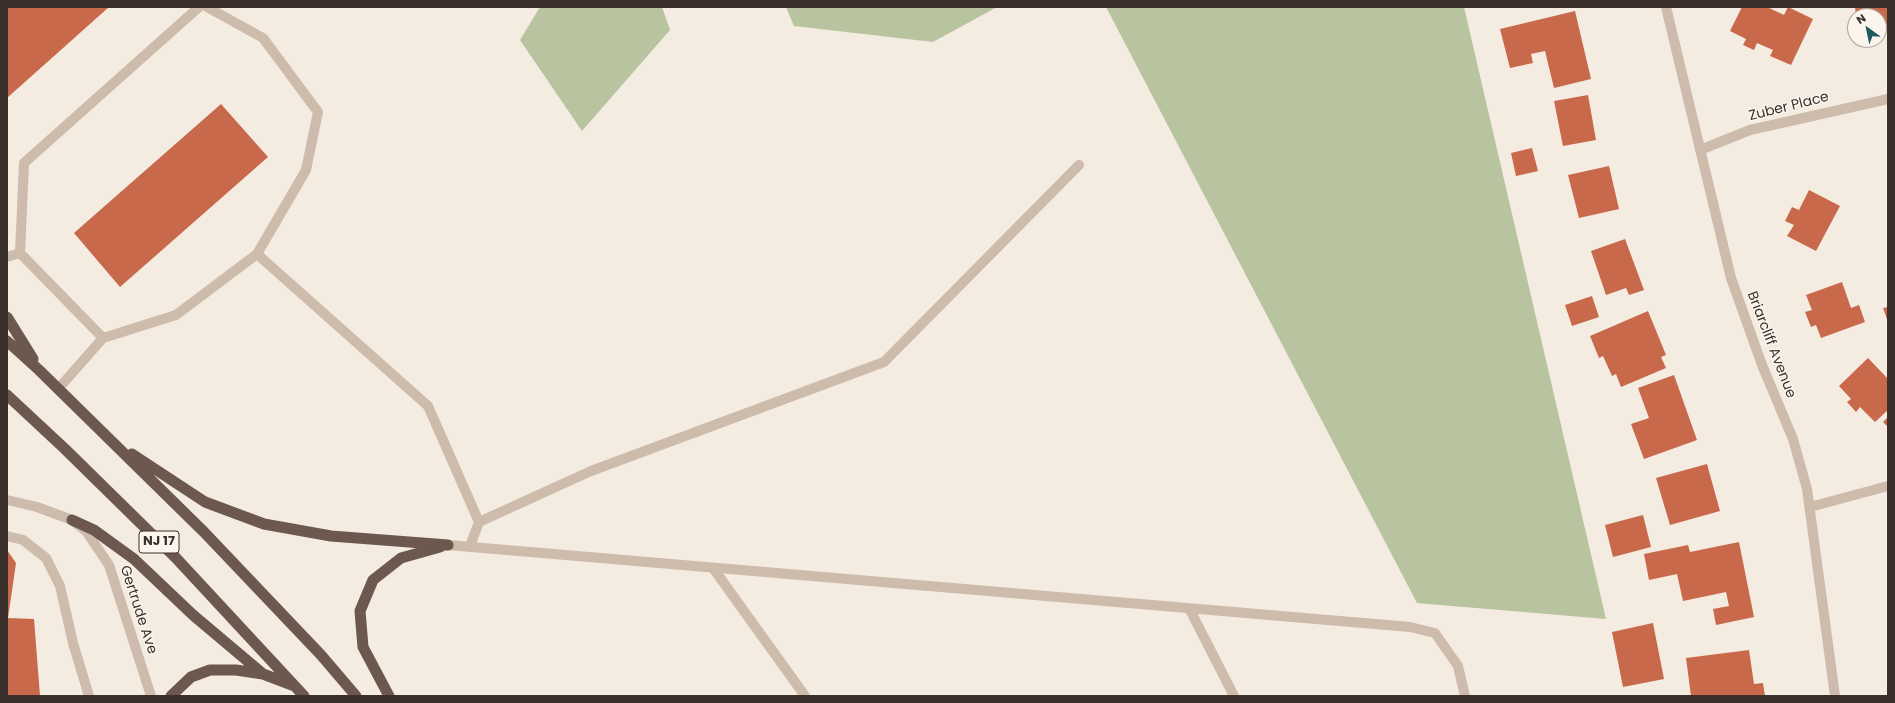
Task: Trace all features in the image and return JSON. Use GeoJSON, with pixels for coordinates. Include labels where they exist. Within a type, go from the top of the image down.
{"type":"FeatureCollection","features":[{"type":"Feature","properties":{"kind":"highway"},"geometry":{"type":"LineString","coordinates":[[7,317],[39,370]]}},
{"type":"Feature","properties":{"kind":"highway","name":"NJ 17"},"geometry":{"type":"LineString","coordinates":[[7,341],[39,370],[204,532],[320,655],[356,696]]}},
{"type":"Feature","properties":{"kind":"highway","name":"NJ 17"},"geometry":{"type":"LineString","coordinates":[[7,395],[65,449],[176,558],[304,696]]}},
{"type":"Feature","properties":{"kind":"highway"},"geometry":{"type":"LineString","coordinates":[[110,439],[205,502],[264,524],[330,536],[448,545]]}},
{"type":"Feature","properties":{"kind":"highway"},"geometry":{"type":"LineString","coordinates":[[72,520],[94,530],[134,559],[193,615],[263,674]]}},
{"type":"Feature","properties":{"kind":"highway"},"geometry":{"type":"LineString","coordinates":[[389,696],[363,647],[360,611],[373,580],[401,558],[448,545]]}},
{"type":"Feature","properties":{"kind":"highway"},"geometry":{"type":"LineString","coordinates":[[171,696],[191,677],[210,670],[236,670],[263,674],[294,686]]}},
{"type":"Feature","properties":{"kind":"street"},"geometry":{"type":"LineString","coordinates":[[103,338],[20,253],[24,163],[199,7]]}},
{"type":"Feature","properties":{"kind":"street"},"geometry":{"type":"LineString","coordinates":[[58,389],[103,338],[176,315],[257,254],[306,170],[318,112],[263,38],[207,7]]}},
{"type":"Feature","properties":{"kind":"street","name":"Briarcliff Avenue"},"geometry":{"type":"LineString","coordinates":[[1666,7],[1731,278],[1762,365],[1793,439],[1807,489],[1835,696]]}},
{"type":"Feature","properties":{"kind":"street","name":"Zuber Place"},"geometry":{"type":"LineString","coordinates":[[1700,150],[1750,130],[1888,98]]}},
{"type":"Feature","properties":{"kind":"street"},"geometry":{"type":"LineString","coordinates":[[479,522],[591,471],[884,362],[1079,165]]}},
{"type":"Feature","properties":{"kind":"street"},"geometry":{"type":"LineString","coordinates":[[7,257],[20,253]]}},
{"type":"Feature","properties":{"kind":"street"},"geometry":{"type":"LineString","coordinates":[[257,254],[428,406],[479,522],[470,546]]}},
{"type":"Feature","properties":{"kind":"street"},"geometry":{"type":"LineString","coordinates":[[1810,507],[1888,486]]}},
{"type":"Feature","properties":{"kind":"street"},"geometry":{"type":"LineString","coordinates":[[7,500],[37,507],[72,520]]}},
{"type":"Feature","properties":{"kind":"street","name":"Gertrude Ave"},"geometry":{"type":"LineString","coordinates":[[72,520],[86,532],[109,564],[151,696]]}},
{"type":"Feature","properties":{"kind":"street"},"geometry":{"type":"LineString","coordinates":[[7,536],[23,540],[46,558],[60,586],[73,643],[89,696]]}},
{"type":"Feature","properties":{"kind":"street"},"geometry":{"type":"LineString","coordinates":[[448,545],[1410,627],[1435,633],[1458,666],[1465,696]]}},
{"type":"Feature","properties":{"kind":"street"},"geometry":{"type":"LineString","coordinates":[[713,568],[805,696]]}},
{"type":"Feature","properties":{"kind":"street"},"geometry":{"type":"LineString","coordinates":[[1190,608],[1234,696]]}},
{"type":"Feature","properties":{"kind":"green space"},"geometry":{"type":"Polygon","coordinates":[[[540,7],[662,7],[670,30],[582,131],[520,40],[540,7]]]}},
{"type":"Feature","properties":{"kind":"green space"},"geometry":{"type":"Polygon","coordinates":[[[786,7],[997,7],[933,42],[794,26],[786,7]]]}},
{"type":"Feature","properties":{"kind":"green space"},"geometry":{"type":"Polygon","coordinates":[[[1106,7],[1464,7],[1606,619],[1417,603],[1106,7]]]}},
{"type":"Feature","properties":{"kind":"building"},"geometry":{"type":"Polygon","coordinates":[[[7,7],[109,7],[7,98],[7,7]]]}},
{"type":"Feature","properties":{"kind":"building"},"geometry":{"type":"Polygon","coordinates":[[[1742,7],[1767,7],[1784,15],[1788,7],[1813,19],[1791,65],[1770,56],[1773,50],[1757,43],[1754,50],[1743,45],[1746,39],[1730,31],[1742,7]]]}},
{"type":"Feature","properties":{"kind":"building"},"geometry":{"type":"Polygon","coordinates":[[[1888,7],[1888,30],[1887,8],[1855,8],[1888,7]]]}},
{"type":"Feature","properties":{"kind":"building"},"geometry":{"type":"Polygon","coordinates":[[[1575,11],[1591,79],[1554,88],[1545,51],[1531,54],[1533,63],[1510,68],[1500,29],[1575,11]]]}},
{"type":"Feature","properties":{"kind":"building"},"geometry":{"type":"Polygon","coordinates":[[[1588,95],[1596,140],[1563,146],[1554,101],[1588,95]]]}},
{"type":"Feature","properties":{"kind":"building"},"geometry":{"type":"Polygon","coordinates":[[[221,104],[268,157],[120,287],[74,233],[221,104]]]}},
{"type":"Feature","properties":{"kind":"building"},"geometry":{"type":"Polygon","coordinates":[[[1532,148],[1538,171],[1516,176],[1511,153],[1532,148]]]}},
{"type":"Feature","properties":{"kind":"building"},"geometry":{"type":"Polygon","coordinates":[[[1609,166],[1619,209],[1579,218],[1568,175],[1609,166]]]}},
{"type":"Feature","properties":{"kind":"building"},"geometry":{"type":"Polygon","coordinates":[[[1809,190],[1840,206],[1816,251],[1787,236],[1794,225],[1785,221],[1792,207],[1799,210],[1809,190]]]}},
{"type":"Feature","properties":{"kind":"building"},"geometry":{"type":"Polygon","coordinates":[[[1625,239],[1644,290],[1629,295],[1626,288],[1606,295],[1591,251],[1625,239]]]}},
{"type":"Feature","properties":{"kind":"building"},"geometry":{"type":"Polygon","coordinates":[[[1842,282],[1851,308],[1859,305],[1865,322],[1821,338],[1816,325],[1811,327],[1805,312],[1812,310],[1806,295],[1842,282]]]}},
{"type":"Feature","properties":{"kind":"building"},"geometry":{"type":"Polygon","coordinates":[[[1592,296],[1599,317],[1572,326],[1565,305],[1592,296]]]}},
{"type":"Feature","properties":{"kind":"building"},"geometry":{"type":"Polygon","coordinates":[[[1888,307],[1888,322],[1883,308],[1888,307]]]}},
{"type":"Feature","properties":{"kind":"building"},"geometry":{"type":"Polygon","coordinates":[[[1648,311],[1666,355],[1661,357],[1666,368],[1621,387],[1616,374],[1612,376],[1603,356],[1599,358],[1590,336],[1648,311]]]}},
{"type":"Feature","properties":{"kind":"building"},"geometry":{"type":"Polygon","coordinates":[[[1868,358],[1888,379],[1888,410],[1875,422],[1860,407],[1856,412],[1847,402],[1851,399],[1839,386],[1868,358]]]}},
{"type":"Feature","properties":{"kind":"building"},"geometry":{"type":"Polygon","coordinates":[[[1674,375],[1697,440],[1644,459],[1631,424],[1649,418],[1638,388],[1674,375]]]}},
{"type":"Feature","properties":{"kind":"building"},"geometry":{"type":"Polygon","coordinates":[[[1888,417],[1888,427],[1883,422],[1888,417]]]}},
{"type":"Feature","properties":{"kind":"building"},"geometry":{"type":"Polygon","coordinates":[[[1707,464],[1720,511],[1670,525],[1656,478],[1707,464]]]}},
{"type":"Feature","properties":{"kind":"building"},"geometry":{"type":"Polygon","coordinates":[[[1643,515],[1651,547],[1613,557],[1605,525],[1643,515]]]}},
{"type":"Feature","properties":{"kind":"building"},"geometry":{"type":"Polygon","coordinates":[[[1739,542],[1754,617],[1716,625],[1713,609],[1729,606],[1726,592],[1683,601],[1677,574],[1649,580],[1644,554],[1688,545],[1690,552],[1739,542]]]}},
{"type":"Feature","properties":{"kind":"building"},"geometry":{"type":"Polygon","coordinates":[[[7,550],[16,563],[8,618],[34,619],[40,696],[7,696],[7,550]]]}},
{"type":"Feature","properties":{"kind":"building"},"geometry":{"type":"Polygon","coordinates":[[[1653,623],[1664,679],[1623,687],[1612,632],[1653,623]]]}},
{"type":"Feature","properties":{"kind":"building"},"geometry":{"type":"Polygon","coordinates":[[[1749,650],[1754,684],[1763,683],[1765,696],[1691,696],[1686,658],[1749,650]]]}}]}
